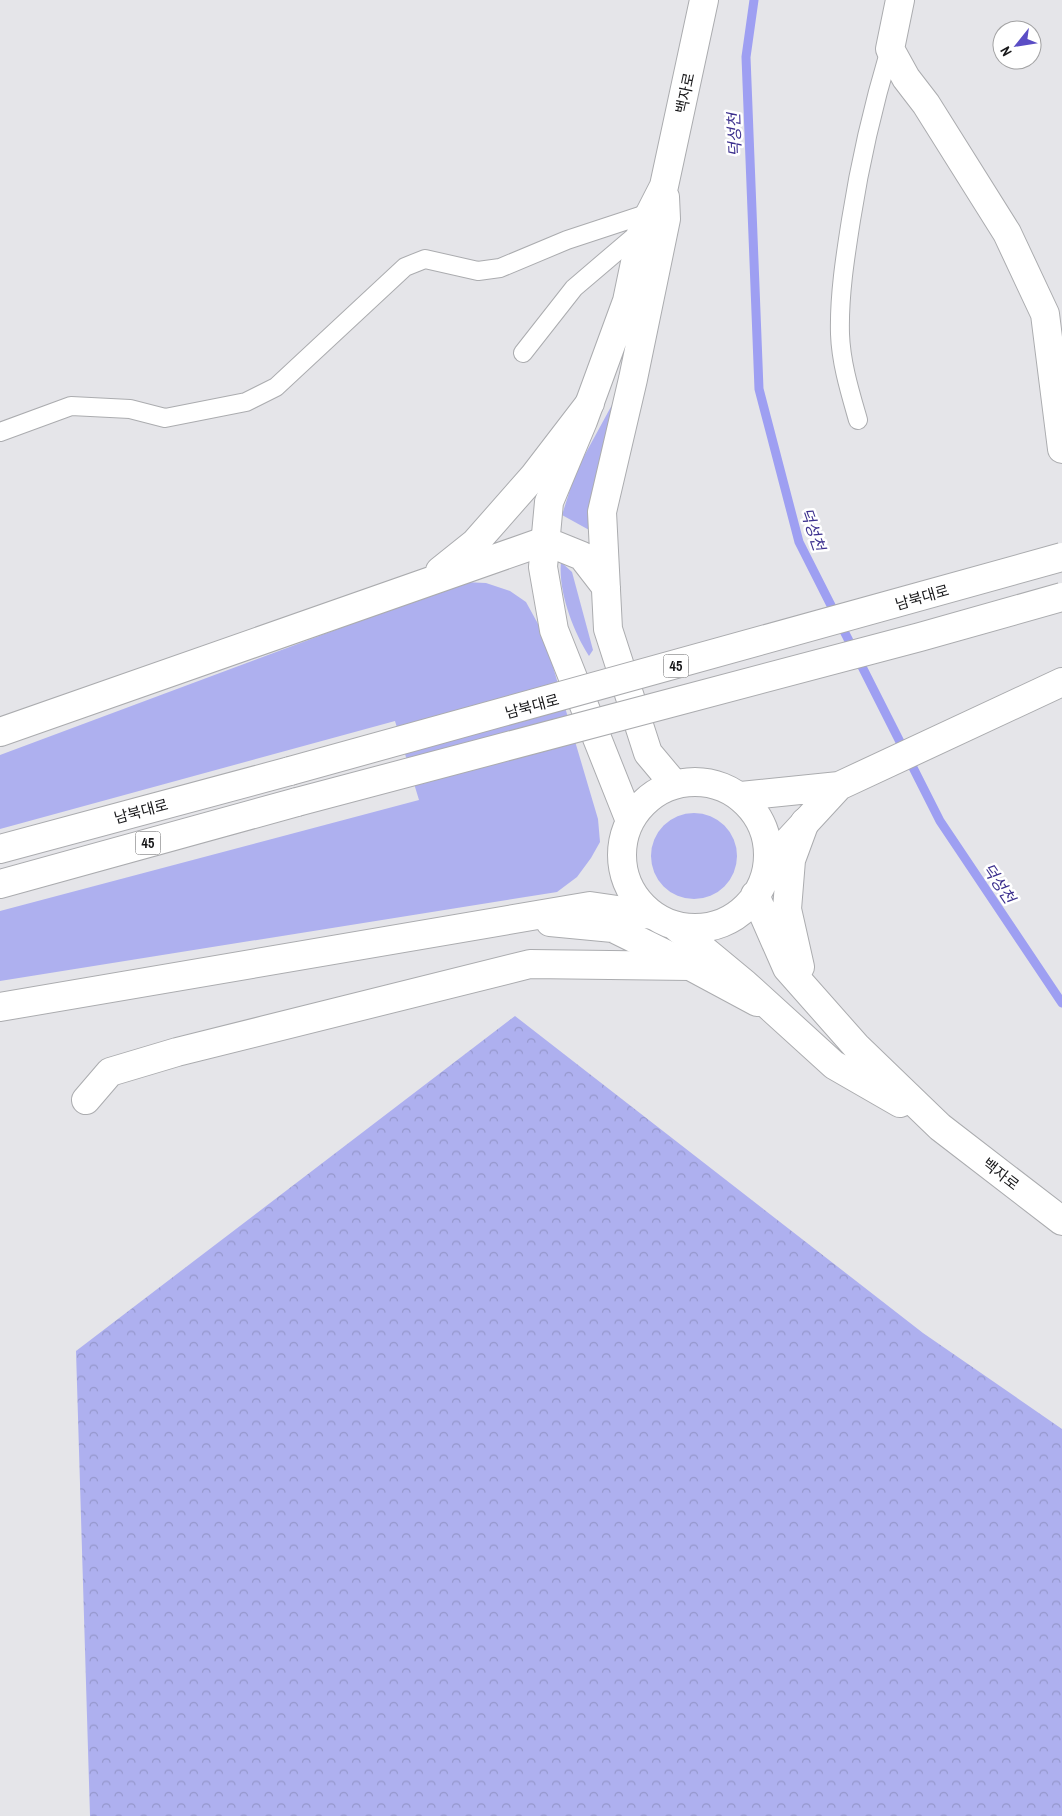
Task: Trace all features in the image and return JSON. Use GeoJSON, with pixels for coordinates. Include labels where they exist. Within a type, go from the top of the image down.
{"type":"FeatureCollection","features":[{"type":"Feature","properties":{"kind":"main road","name":"백자로"},"geometry":{"type":"LineString","coordinates":[[664,186],[704,0]]}},
{"type":"Feature","properties":{"kind":"main road"},"geometry":{"type":"LineString","coordinates":[[900,0],[890,49],[906,78],[926,104],[1007,233],[1045,314],[1062,449]]}},
{"type":"Feature","properties":{"kind":"main road"},"geometry":{"type":"LineString","coordinates":[[630,821],[554,630],[543,566],[549,502],[590,403],[627,302],[647,221],[664,186]]}},
{"type":"Feature","properties":{"kind":"main road"},"geometry":{"type":"LineString","coordinates":[[664,186],[666,219],[633,379],[602,512],[608,629],[648,753],[674,784]]}},
{"type":"Feature","properties":{"kind":"main road"},"geometry":{"type":"LineString","coordinates":[[424,584],[475,543],[534,476],[590,403]]}},
{"type":"Feature","properties":{"kind":"main road"},"geometry":{"type":"LineString","coordinates":[[0,732],[545,541],[582,556],[606,587]]}},
{"type":"Feature","properties":{"kind":"main road","name":"남북대로"},"geometry":{"type":"LineString","coordinates":[[0,849],[290,771],[1062,557]]}},
{"type":"Feature","properties":{"kind":"main road","name":"45"},"geometry":{"type":"LineString","coordinates":[[0,884],[296,802],[920,637],[1062,597]]}},
{"type":"Feature","properties":{"kind":"main road"},"geometry":{"type":"LineString","coordinates":[[740,796],[839,786],[1057,684]]}},
{"type":"Feature","properties":{"kind":"main road"},"geometry":{"type":"LineString","coordinates":[[0,1007],[590,906],[663,920],[700,928],[725,922],[746,908],[761,888],[768,863],[766,838],[756,814],[740,796],[720,785],[697,781],[674,784],[653,794],[636,810],[630,821],[625,831],[621,854],[624,877],[635,898],[663,920],[778,1013],[834,1065],[940,1127]]}},
{"type":"Feature","properties":{"kind":"main road"},"geometry":{"type":"LineString","coordinates":[[768,863],[839,786]]}},
{"type":"Feature","properties":{"kind":"main road"},"geometry":{"type":"LineString","coordinates":[[804,988],[787,909],[791,860],[806,822]]}},
{"type":"Feature","properties":{"kind":"main road"},"geometry":{"type":"LineString","coordinates":[[755,895],[787,968],[856,1046],[940,1127]]}},
{"type":"Feature","properties":{"kind":"main road"},"geometry":{"type":"LineString","coordinates":[[522,919],[613,928],[778,1013]]}},
{"type":"Feature","properties":{"kind":"main road"},"geometry":{"type":"LineString","coordinates":[[86,1100],[110,1072],[160,1057],[530,964],[690,966]]}},
{"type":"Feature","properties":{"kind":"main road","name":"백자로"},"geometry":{"type":"LineString","coordinates":[[940,1127],[1062,1221]]}},
{"type":"Feature","properties":{"kind":"lane"},"geometry":{"type":"LineString","coordinates":[[858,420],[846,377],[840,335],[842,272],[858,176],[874,101],[890,49]]}},
{"type":"Feature","properties":{"kind":"lane"},"geometry":{"type":"LineString","coordinates":[[523,353],[574,288],[647,221]]}},
{"type":"Feature","properties":{"kind":"lane"},"geometry":{"type":"LineString","coordinates":[[0,432],[71,406],[130,409],[165,418],[246,402],[276,387],[405,267],[425,259],[478,271],[500,268],[584,234],[647,221]]}},
{"type":"Feature","properties":{"kind":"green space"},"geometry":{"type":"Polygon","coordinates":[[[613,403],[596,480],[591,531],[562,515],[576,471],[613,403]]]}},
{"type":"Feature","properties":{"kind":"green space"},"geometry":{"type":"Polygon","coordinates":[[[561,562],[572,572],[593,650],[589,656],[577,635],[564,598],[561,562]]]}},
{"type":"Feature","properties":{"kind":"green space"},"geometry":{"type":"Polygon","coordinates":[[[464,582],[486,583],[510,591],[526,602],[543,633],[598,819],[600,842],[577,877],[557,892],[0,981],[0,911],[419,800],[395,721],[0,829],[0,755],[464,582]]]}},
{"type":"Feature","properties":{"kind":"green space"},"geometry":{"type":"Polygon","coordinates":[[[694,813],[710,817],[724,826],[733,840],[737,856],[733,872],[724,886],[710,895],[694,899],[678,895],[664,886],[655,872],[651,856],[655,840],[664,826],[678,817],[694,813]]]}},
{"type":"Feature","properties":{"kind":"green space"},"geometry":{"type":"Polygon","coordinates":[[[515,1016],[923,1333],[1062,1429],[1062,1816],[90,1816],[76,1351],[515,1016]]]}},
{"type":"Feature","properties":{"kind":"waterway","name":"덕성천"},"geometry":{"type":"LineString","coordinates":[[754,0],[746,57],[759,389],[799,542],[940,821],[1062,1003]]}}]}
